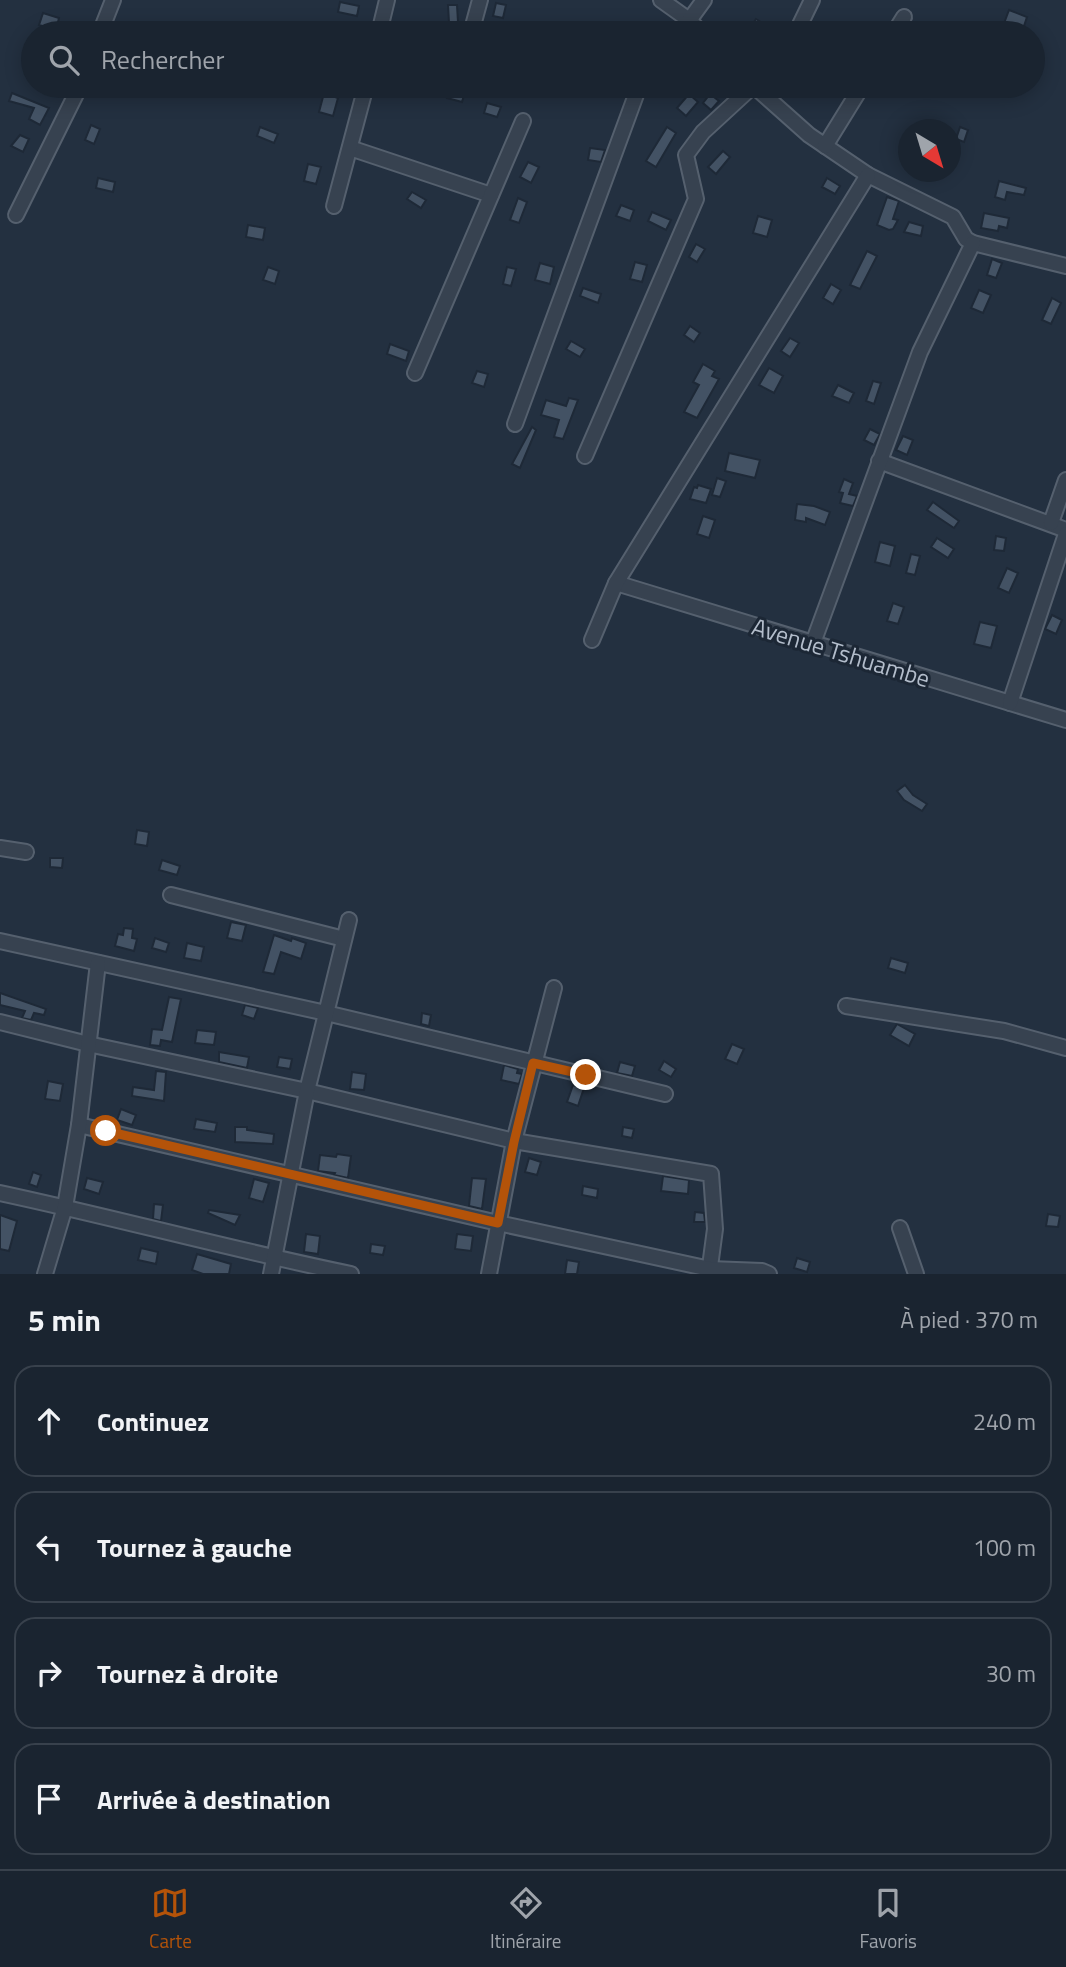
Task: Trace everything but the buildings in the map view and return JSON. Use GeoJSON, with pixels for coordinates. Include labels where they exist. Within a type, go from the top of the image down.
{"type":"FeatureCollection","features":[{"type":"Feature","properties":{"kind":"street"},"geometry":{"type":"LineString","coordinates":[[105,21],[113,0]]}},
{"type":"Feature","properties":{"kind":"street"},"geometry":{"type":"LineString","coordinates":[[382,21],[387,0]]}},
{"type":"Feature","properties":{"kind":"street"},"geometry":{"type":"LineString","coordinates":[[474,21],[480,0]]}},
{"type":"Feature","properties":{"kind":"street"},"geometry":{"type":"LineString","coordinates":[[661,0],[689,20],[704,0]]}},
{"type":"Feature","properties":{"kind":"street"},"geometry":{"type":"LineString","coordinates":[[802,21],[812,0]]}},
{"type":"Feature","properties":{"kind":"street"},"geometry":{"type":"LineString","coordinates":[[902,21],[904,17]]}},
{"type":"Feature","properties":{"kind":"street"},"geometry":{"type":"LineString","coordinates":[[16,215],[74,98]]}},
{"type":"Feature","properties":{"kind":"street"},"geometry":{"type":"LineString","coordinates":[[334,206],[363,98]]}},
{"type":"Feature","properties":{"kind":"street"},"geometry":{"type":"LineString","coordinates":[[515,425],[636,98]]}},
{"type":"Feature","properties":{"kind":"street"},"geometry":{"type":"LineString","coordinates":[[585,456],[696,200],[686,155],[702,132],[740,98]]}},
{"type":"Feature","properties":{"kind":"street"},"geometry":{"type":"LineString","coordinates":[[767,98],[809,135],[867,175],[953,217],[966,239],[973,243],[1066,266]]}},
{"type":"Feature","properties":{"kind":"street"},"geometry":{"type":"LineString","coordinates":[[825,146],[855,98]]}},
{"type":"Feature","properties":{"kind":"street"},"geometry":{"type":"LineString","coordinates":[[415,373],[523,121]]}},
{"type":"Feature","properties":{"kind":"street"},"geometry":{"type":"LineString","coordinates":[[350,148],[491,195]]}},
{"type":"Feature","properties":{"kind":"street"},"geometry":{"type":"LineString","coordinates":[[592,640],[616,583],[867,175]]}},
{"type":"Feature","properties":{"kind":"street"},"geometry":{"type":"LineString","coordinates":[[813,643],[920,352],[973,243]]}},
{"type":"Feature","properties":{"kind":"street"},"geometry":{"type":"LineString","coordinates":[[879,461],[1051,523],[1066,532],[1010,703]]}},
{"type":"Feature","properties":{"kind":"street"},"geometry":{"type":"LineString","coordinates":[[1051,523],[1066,480]]}},
{"type":"Feature","properties":{"kind":"street","name":"Avenue Tshuambe"},"geometry":{"type":"LineString","coordinates":[[616,583],[1066,720]]}},
{"type":"Feature","properties":{"kind":"street"},"geometry":{"type":"LineString","coordinates":[[0,848],[26,852]]}},
{"type":"Feature","properties":{"kind":"street"},"geometry":{"type":"LineString","coordinates":[[171,895],[344,939]]}},
{"type":"Feature","properties":{"kind":"street"},"geometry":{"type":"LineString","coordinates":[[271,1274],[307,1091],[349,920]]}},
{"type":"Feature","properties":{"kind":"street"},"geometry":{"type":"LineString","coordinates":[[0,941],[326,1013],[665,1094]]}},
{"type":"Feature","properties":{"kind":"street"},"geometry":{"type":"LineString","coordinates":[[45,1274],[65,1207],[79,1125],[98,963]]}},
{"type":"Feature","properties":{"kind":"street"},"geometry":{"type":"LineString","coordinates":[[489,1274],[514,1142],[554,988]]}},
{"type":"Feature","properties":{"kind":"street"},"geometry":{"type":"LineString","coordinates":[[846,1006],[1004,1031],[1066,1048]]}},
{"type":"Feature","properties":{"kind":"street"},"geometry":{"type":"LineString","coordinates":[[0,1022],[88,1044],[307,1091],[514,1142],[711,1174],[715,1229],[709,1271]]}},
{"type":"Feature","properties":{"kind":"street"},"geometry":{"type":"LineString","coordinates":[[79,1125],[709,1271],[762,1271],[769,1274]]}},
{"type":"Feature","properties":{"kind":"street"},"geometry":{"type":"LineString","coordinates":[[0,1194],[65,1207],[275,1259],[351,1274]]}},
{"type":"Feature","properties":{"kind":"street"},"geometry":{"type":"LineString","coordinates":[[900,1228],[916,1274]]}},
{"type":"Feature","properties":{"kind":"route"},"geometry":{"type":"LineString","coordinates":[[106,1131],[498,1223],[533,1063],[586,1075]]}}]}
